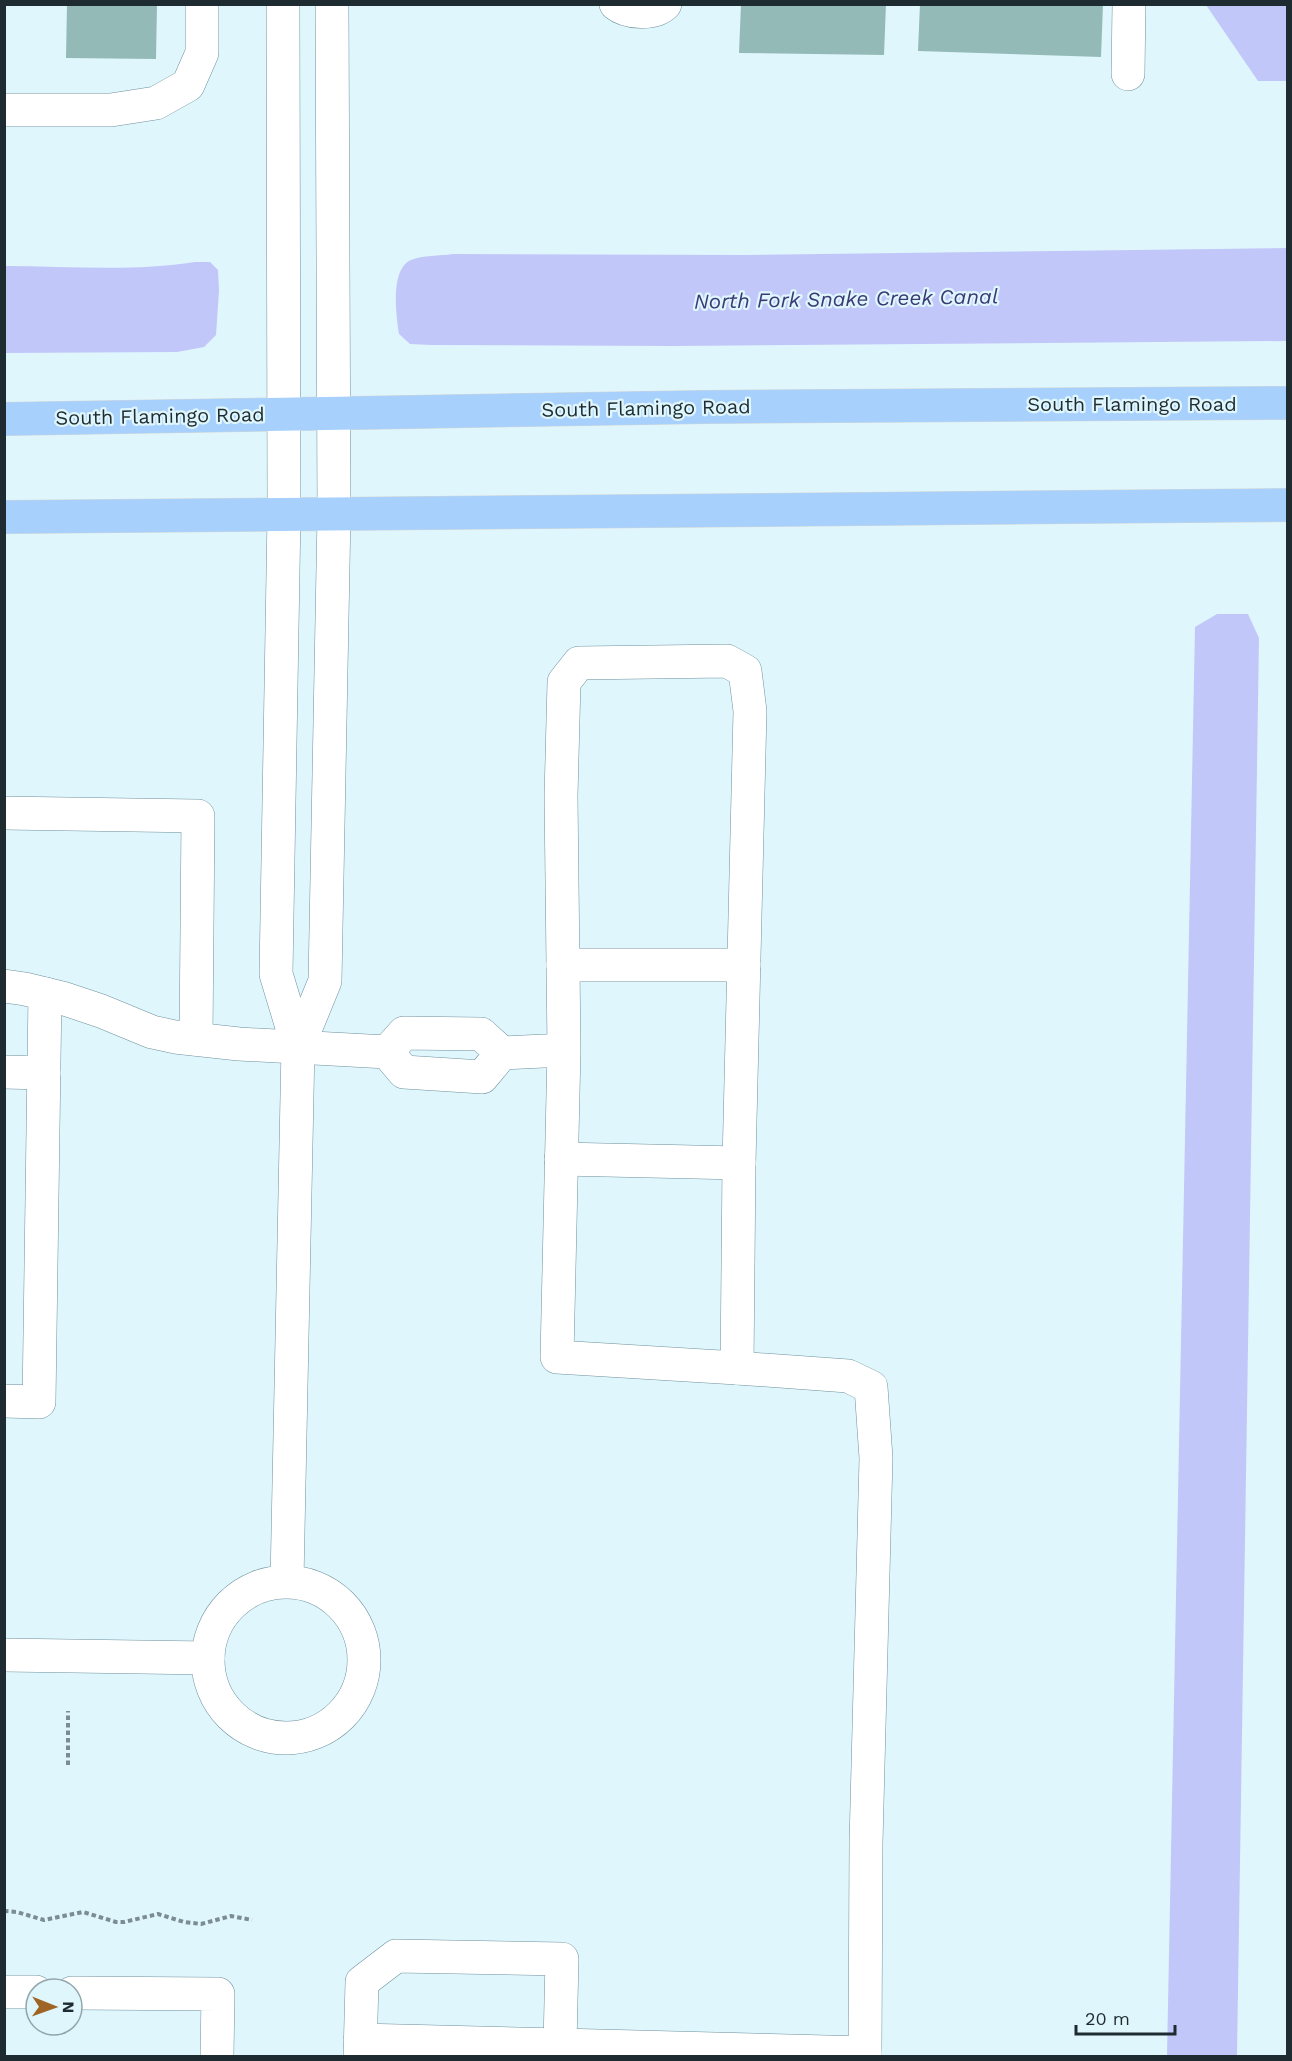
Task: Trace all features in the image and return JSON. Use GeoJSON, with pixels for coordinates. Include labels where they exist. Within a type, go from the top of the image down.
{"type":"FeatureCollection","features":[{"type":"Feature","properties":{"kind":"main road","name":"South Flamingo Road"},"geometry":{"type":"LineString","coordinates":[[4,419],[717,407],[1287,403]]}},
{"type":"Feature","properties":{"kind":"main road"},"geometry":{"type":"LineString","coordinates":[[4,517],[1287,506]]}},
{"type":"Feature","properties":{"kind":"street"},"geometry":{"type":"LineString","coordinates":[[4,110],[111,110],[156,103],[188,85],[202,53],[201,4]]}},
{"type":"Feature","properties":{"kind":"street"},"geometry":{"type":"LineString","coordinates":[[283,4],[284,515],[276,974],[298,1047],[287,1581]]}},
{"type":"Feature","properties":{"kind":"street"},"geometry":{"type":"LineString","coordinates":[[298,1047],[325,981],[334,515],[332,4]]}},
{"type":"Feature","properties":{"kind":"street"},"geometry":{"type":"LineString","coordinates":[[616,4],[628,10],[650,11],[662,8],[665,4]]}},
{"type":"Feature","properties":{"kind":"street"},"geometry":{"type":"LineString","coordinates":[[1128,74],[1129,4]]}},
{"type":"Feature","properties":{"kind":"street"},"geometry":{"type":"LineString","coordinates":[[560,2045],[562,1959],[396,1956],[362,1982],[360,2048],[560,2045],[865,2055],[866,1843],[876,1458],[871,1387],[848,1376],[557,1357],[564,1050],[561,796],[564,682],[579,663],[727,661],[745,671],[750,711],[739,1163],[738,1368]]}},
{"type":"Feature","properties":{"kind":"street"},"geometry":{"type":"LineString","coordinates":[[4,813],[198,816],[196,1039]]}},
{"type":"Feature","properties":{"kind":"street"},"geometry":{"type":"LineString","coordinates":[[563,965],[744,965]]}},
{"type":"Feature","properties":{"kind":"street"},"geometry":{"type":"LineString","coordinates":[[4,986],[45,994],[101,1011],[152,1032],[239,1044],[387,1052],[404,1072],[482,1077],[501,1053],[564,1050]]}},
{"type":"Feature","properties":{"kind":"street"},"geometry":{"type":"LineString","coordinates":[[4,1401],[39,1402],[45,994]]}},
{"type":"Feature","properties":{"kind":"street"},"geometry":{"type":"LineString","coordinates":[[4,1072],[44,1073]]}},
{"type":"Feature","properties":{"kind":"street"},"geometry":{"type":"LineString","coordinates":[[561,1159],[739,1163]]}},
{"type":"Feature","properties":{"kind":"street"},"geometry":{"type":"LineString","coordinates":[[287,1581],[313,1585],[336,1599],[353,1618],[363,1643],[364,1669],[357,1695],[341,1716],[319,1731],[294,1738],[268,1736],[244,1726],[224,1708],[212,1684],[208,1658],[213,1634],[224,1613],[241,1596],[263,1584],[287,1581]]}},
{"type":"Feature","properties":{"kind":"street"},"geometry":{"type":"LineString","coordinates":[[4,1655],[208,1658]]}},
{"type":"Feature","properties":{"kind":"street"},"geometry":{"type":"LineString","coordinates":[[4,1992],[24,1992]]}},
{"type":"Feature","properties":{"kind":"street"},"geometry":{"type":"LineString","coordinates":[[84,1993],[218,1994],[217,2056]]}},
{"type":"Feature","properties":{"kind":"path"},"geometry":{"type":"LineString","coordinates":[[68,1711],[68,1764]]}},
{"type":"Feature","properties":{"kind":"path"},"geometry":{"type":"LineString","coordinates":[[4,1911],[17,1912],[44,1920],[83,1912],[116,1922],[158,1914],[184,1922],[201,1924],[231,1916],[252,1920]]}},
{"type":"Feature","properties":{"kind":"water"},"geometry":{"type":"Polygon","coordinates":[[[1206,5],[1287,5],[1287,81],[1258,81],[1206,5]]]}},
{"type":"Feature","properties":{"kind":"water","name":"North Fork Snake Creek Canal"},"geometry":{"type":"Polygon","coordinates":[[[1287,248],[1287,341],[673,346],[431,345],[410,344],[399,334],[397,316],[397,282],[404,265],[420,257],[453,254],[744,255],[1287,248]]]}},
{"type":"Feature","properties":{"kind":"water"},"geometry":{"type":"Polygon","coordinates":[[[210,262],[218,270],[216,335],[204,347],[177,352],[5,353],[5,266],[124,268],[210,262]]]}},
{"type":"Feature","properties":{"kind":"water"},"geometry":{"type":"Polygon","coordinates":[[[1217,614],[1248,614],[1259,638],[1237,2056],[1167,2056],[1195,627],[1217,614]]]}},
{"type":"Feature","properties":{"kind":"building"},"geometry":{"type":"Polygon","coordinates":[[[67,4],[157,4],[156,59],[66,58],[67,4]]]}},
{"type":"Feature","properties":{"kind":"building"},"geometry":{"type":"Polygon","coordinates":[[[741,4],[886,4],[884,55],[739,53],[741,4]]]}},
{"type":"Feature","properties":{"kind":"building"},"geometry":{"type":"Polygon","coordinates":[[[920,4],[1103,4],[1101,57],[918,51],[920,4]]]}}]}
